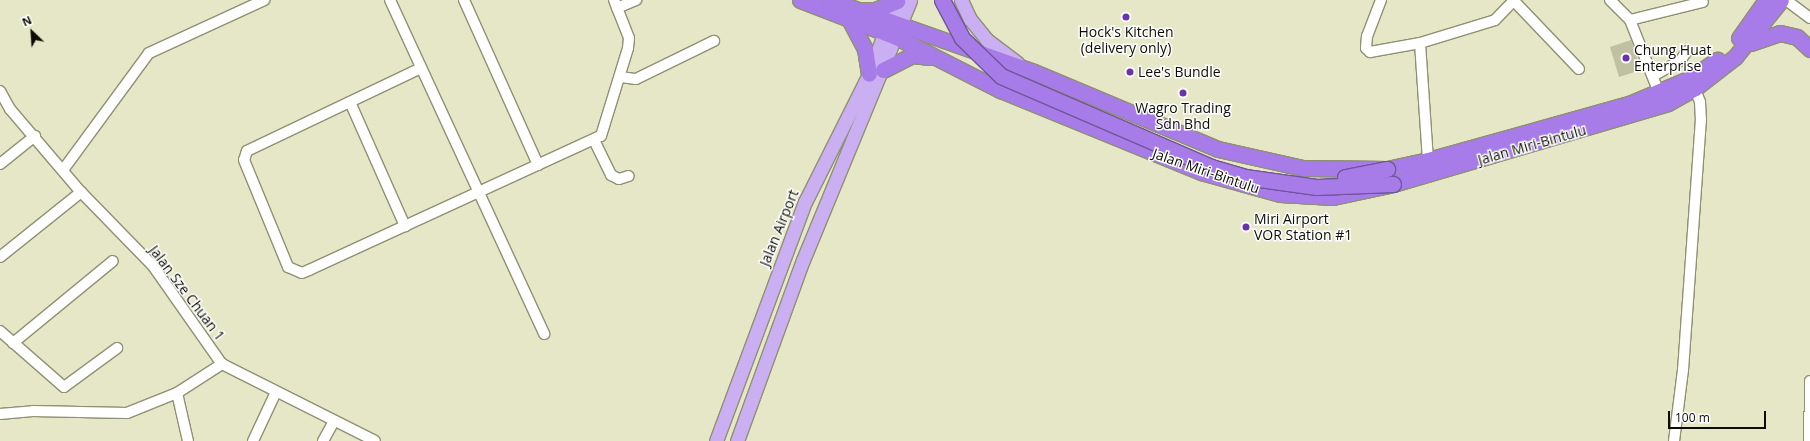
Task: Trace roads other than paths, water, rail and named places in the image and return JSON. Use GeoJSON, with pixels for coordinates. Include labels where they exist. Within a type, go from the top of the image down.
{"type":"FeatureCollection","features":[{"type":"Feature","properties":{"kind":"highway","name":"Jalan Miri-Bintulu"},"geometry":{"type":"LineString","coordinates":[[800,0],[1034,72],[1218,148],[1249,158],[1303,168],[1388,169],[1428,160],[1693,83],[1751,24],[1766,0]]}},
{"type":"Feature","properties":{"kind":"highway","name":"Jalan Miri-Bintulu"},"geometry":{"type":"LineString","coordinates":[[830,0],[852,15]]}},
{"type":"Feature","properties":{"kind":"highway"},"geometry":{"type":"LineString","coordinates":[[901,0],[875,10],[852,15],[865,49],[876,72],[913,55],[936,58]]}},
{"type":"Feature","properties":{"kind":"highway"},"geometry":{"type":"LineString","coordinates":[[942,0],[962,38],[1001,76],[1211,167],[1252,178],[1316,187],[1393,184]]}},
{"type":"Feature","properties":{"kind":"highway"},"geometry":{"type":"LineString","coordinates":[[950,0],[972,38],[996,62],[1018,76],[1191,150],[1236,167],[1297,177],[1335,178],[1388,169]]}},
{"type":"Feature","properties":{"kind":"highway"},"geometry":{"type":"LineString","coordinates":[[1751,24],[1753,0]]}},
{"type":"Feature","properties":{"kind":"highway","name":"Jalan Miri-Bintulu"},"geometry":{"type":"LineString","coordinates":[[892,29],[936,58],[1098,132],[1252,188],[1280,194],[1333,197],[1393,184],[1648,111],[1693,83],[1748,44],[1781,0]]}},
{"type":"Feature","properties":{"kind":"highway"},"geometry":{"type":"LineString","coordinates":[[1748,44],[1780,33],[1797,37],[1810,49]]}},
{"type":"Feature","properties":{"kind":"main road","name":"Jalan Airport"},"geometry":{"type":"LineString","coordinates":[[737,440],[811,240],[876,72],[901,0]]}},
{"type":"Feature","properties":{"kind":"main road"},"geometry":{"type":"LineString","coordinates":[[961,0],[987,40],[1008,58],[1034,72]]}},
{"type":"Feature","properties":{"kind":"main road","name":"Jalan Airport"},"geometry":{"type":"LineString","coordinates":[[716,441],[805,202],[876,72]]}},
{"type":"Feature","properties":{"kind":"street"},"geometry":{"type":"LineString","coordinates":[[63,170],[149,53],[264,0]]}},
{"type":"Feature","properties":{"kind":"street"},"geometry":{"type":"LineString","coordinates":[[390,0],[477,192],[544,334]]}},
{"type":"Feature","properties":{"kind":"street"},"geometry":{"type":"LineString","coordinates":[[464,0],[538,165]]}},
{"type":"Feature","properties":{"kind":"street"},"geometry":{"type":"LineString","coordinates":[[421,68],[253,147],[246,156],[244,160],[288,267],[302,273],[594,140],[603,132],[621,77],[629,38],[615,4],[636,0]]}},
{"type":"Feature","properties":{"kind":"street"},"geometry":{"type":"LineString","coordinates":[[1381,0],[1367,36],[1366,48],[1376,52],[1420,43],[1495,20],[1514,0],[1579,69]]}},
{"type":"Feature","properties":{"kind":"street"},"geometry":{"type":"LineString","coordinates":[[1610,0],[1630,20],[1659,93]]}},
{"type":"Feature","properties":{"kind":"street"},"geometry":{"type":"LineString","coordinates":[[1786,0],[1810,18]]}},
{"type":"Feature","properties":{"kind":"street"},"geometry":{"type":"LineString","coordinates":[[1630,20],[1703,2]]}},
{"type":"Feature","properties":{"kind":"street"},"geometry":{"type":"LineString","coordinates":[[621,77],[636,80],[714,41]]}},
{"type":"Feature","properties":{"kind":"street"},"geometry":{"type":"LineString","coordinates":[[1420,43],[1428,160]]}},
{"type":"Feature","properties":{"kind":"street"},"geometry":{"type":"LineString","coordinates":[[1653,76],[1680,61],[1687,52]]}},
{"type":"Feature","properties":{"kind":"street"},"geometry":{"type":"LineString","coordinates":[[1674,441],[1683,370],[1701,121],[1693,83]]}},
{"type":"Feature","properties":{"kind":"street","name":"Jalan Sze Chuan 1"},"geometry":{"type":"LineString","coordinates":[[0,91],[10,110],[81,192],[153,266],[222,364],[375,441]]}},
{"type":"Feature","properties":{"kind":"street"},"geometry":{"type":"LineString","coordinates":[[350,102],[405,226]]}},
{"type":"Feature","properties":{"kind":"street"},"geometry":{"type":"LineString","coordinates":[[0,164],[34,136]]}},
{"type":"Feature","properties":{"kind":"street"},"geometry":{"type":"LineString","coordinates":[[594,140],[611,175],[619,179],[629,176]]}},
{"type":"Feature","properties":{"kind":"street"},"geometry":{"type":"LineString","coordinates":[[0,257],[81,192]]}},
{"type":"Feature","properties":{"kind":"street"},"geometry":{"type":"LineString","coordinates":[[13,343],[113,261]]}},
{"type":"Feature","properties":{"kind":"street"},"geometry":{"type":"LineString","coordinates":[[0,331],[64,387],[117,348]]}},
{"type":"Feature","properties":{"kind":"street"},"geometry":{"type":"LineString","coordinates":[[0,414],[33,411],[119,415],[177,392],[222,364]]}},
{"type":"Feature","properties":{"kind":"street"},"geometry":{"type":"LineString","coordinates":[[1809,441],[1810,381]]}},
{"type":"Feature","properties":{"kind":"street"},"geometry":{"type":"LineString","coordinates":[[177,392],[188,441]]}},
{"type":"Feature","properties":{"kind":"street"},"geometry":{"type":"LineString","coordinates":[[253,441],[276,392]]}},
{"type":"Feature","properties":{"kind":"street"},"geometry":{"type":"LineString","coordinates":[[323,441],[334,421]]}},
{"type":"Feature","properties":{"kind":"place","name":"Hock's Kitchen (delivery only)"},"geometry":{"type":"Point","coordinates":[1126,17]}},
{"type":"Feature","properties":{"kind":"place","name":"Chung Huat Enterprise"},"geometry":{"type":"Point","coordinates":[1626,58]}},
{"type":"Feature","properties":{"kind":"place","name":"Lee's Bundle"},"geometry":{"type":"Point","coordinates":[1130,72]}},
{"type":"Feature","properties":{"kind":"place","name":"Wagro Trading Sdn Bhd"},"geometry":{"type":"Point","coordinates":[1183,93]}},
{"type":"Feature","properties":{"kind":"place","name":"Miri Airport VOR Station #1"},"geometry":{"type":"Point","coordinates":[1246,227]}}]}
